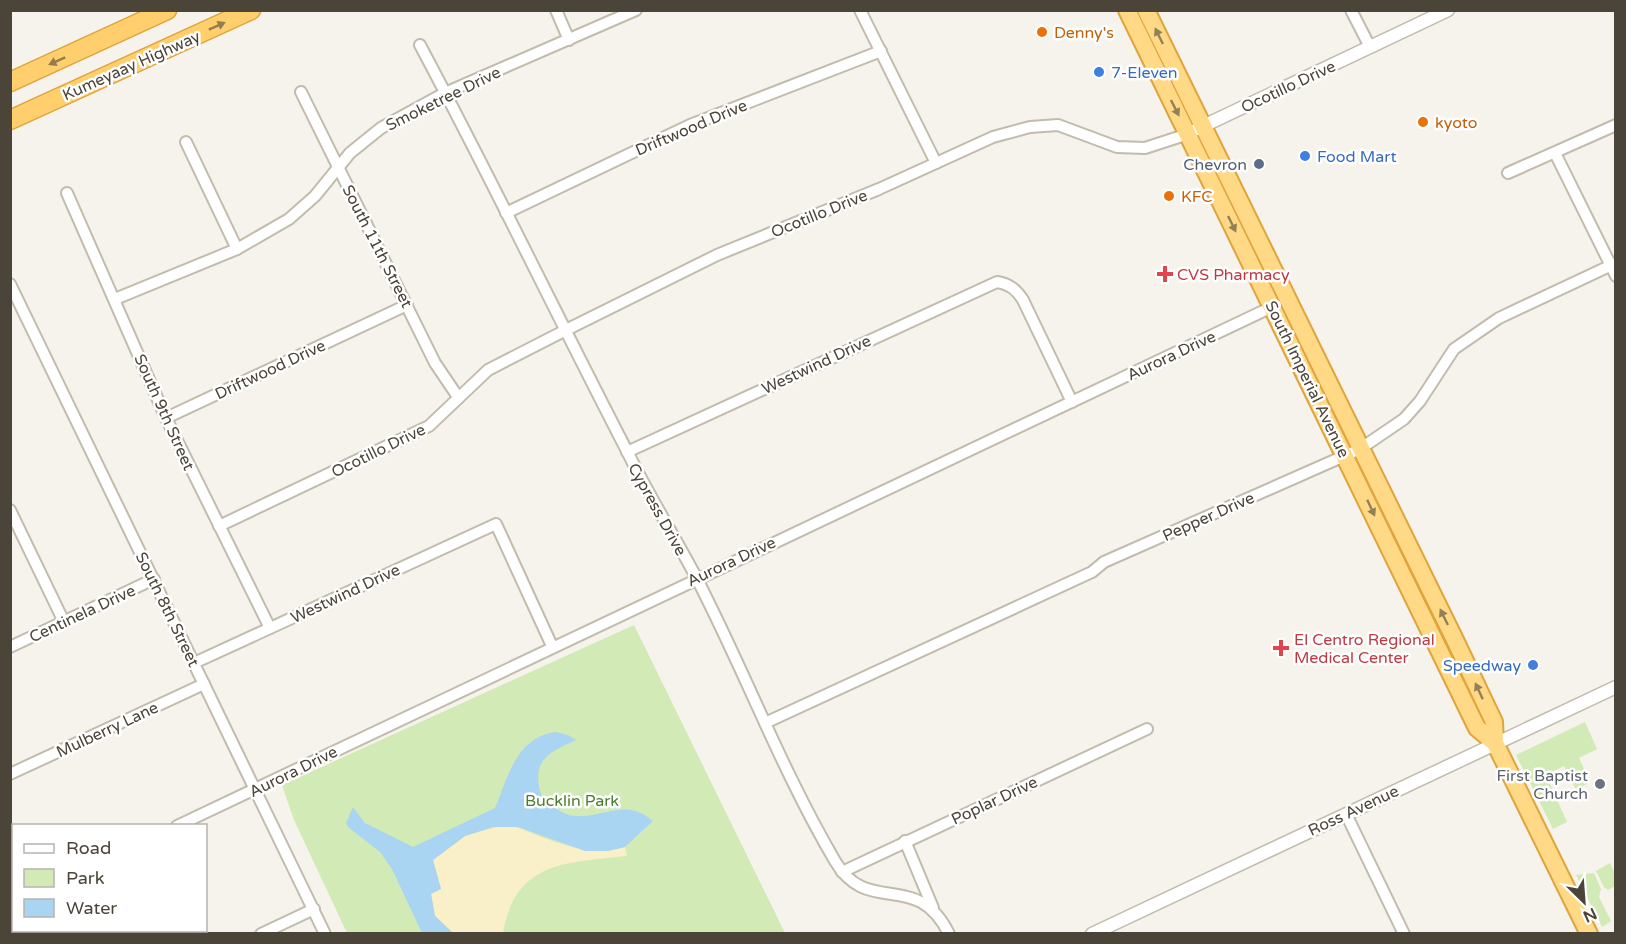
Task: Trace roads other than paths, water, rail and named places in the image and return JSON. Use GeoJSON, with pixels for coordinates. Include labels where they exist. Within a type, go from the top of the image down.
{"type":"FeatureCollection","features":[{"type":"Feature","properties":{"kind":"highway"},"geometry":{"type":"LineString","coordinates":[[84,49],[114,24],[142,10]]}},
{"type":"Feature","properties":{"kind":"highway","name":"Kumeyaay Highway"},"geometry":{"type":"LineString","coordinates":[[10,82],[167,10]]}},
{"type":"Feature","properties":{"kind":"highway","name":"Kumeyaay Highway"},"geometry":{"type":"LineString","coordinates":[[10,120],[251,10]]}},
{"type":"Feature","properties":{"kind":"highway","name":"South Imperial Avenue"},"geometry":{"type":"LineString","coordinates":[[1126,10],[1195,130],[1353,452],[1432,593],[1494,722],[1495,743]]}},
{"type":"Feature","properties":{"kind":"highway","name":"South Imperial Avenue"},"geometry":{"type":"LineString","coordinates":[[1146,10],[1195,130]]}},
{"type":"Feature","properties":{"kind":"highway","name":"South Imperial Avenue"},"geometry":{"type":"LineString","coordinates":[[1353,452],[1415,601],[1478,728],[1495,743],[1589,933]]}},
{"type":"Feature","properties":{"kind":"highway"},"geometry":{"type":"LineString","coordinates":[[1415,601],[1432,593]]}},
{"type":"Feature","properties":{"kind":"street"},"geometry":{"type":"LineString","coordinates":[[556,10],[569,40]]}},
{"type":"Feature","properties":{"kind":"street","name":"Smoketree Drive"},"geometry":{"type":"LineString","coordinates":[[115,299],[237,249],[300,211],[339,169],[350,153],[381,128],[445,93],[636,10]]}},
{"type":"Feature","properties":{"kind":"street"},"geometry":{"type":"LineString","coordinates":[[860,10],[936,163]]}},
{"type":"Feature","properties":{"kind":"street"},"geometry":{"type":"LineString","coordinates":[[1351,10],[1370,47]]}},
{"type":"Feature","properties":{"kind":"street","name":"Ocotillo Drive"},"geometry":{"type":"LineString","coordinates":[[219,526],[429,426],[488,370],[566,330],[717,255],[1009,131],[1058,125],[1117,147],[1163,145],[1448,10]]}},
{"type":"Feature","properties":{"kind":"street","name":"Cypress Drive"},"geometry":{"type":"LineString","coordinates":[[420,45],[627,452],[696,577],[807,809],[842,872],[862,888],[876,893],[921,900],[933,909]]}},
{"type":"Feature","properties":{"kind":"street","name":"Driftwood Drive"},"geometry":{"type":"LineString","coordinates":[[506,213],[690,125],[881,51]]}},
{"type":"Feature","properties":{"kind":"street","name":"South 11th Street"},"geometry":{"type":"LineString","coordinates":[[302,92],[435,363],[458,396]]}},
{"type":"Feature","properties":{"kind":"street"},"geometry":{"type":"LineString","coordinates":[[1508,173],[1616,125]]}},
{"type":"Feature","properties":{"kind":"street"},"geometry":{"type":"LineString","coordinates":[[186,142],[237,249]]}},
{"type":"Feature","properties":{"kind":"street"},"geometry":{"type":"LineString","coordinates":[[1555,153],[1614,268]]}},
{"type":"Feature","properties":{"kind":"street","name":"South 9th Street"},"geometry":{"type":"LineString","coordinates":[[67,193],[166,418],[270,628]]}},
{"type":"Feature","properties":{"kind":"street","name":"Pepper Drive"},"geometry":{"type":"LineString","coordinates":[[765,723],[1092,572],[1104,562],[1353,452],[1404,419],[1420,401],[1454,349],[1499,318],[1614,268]]}},
{"type":"Feature","properties":{"kind":"street","name":"Westwind Drive"},"geometry":{"type":"LineString","coordinates":[[627,452],[985,285],[997,282],[1007,284],[1017,291],[1023,300],[1072,402]]}},
{"type":"Feature","properties":{"kind":"street","name":"South 8th Street"},"geometry":{"type":"LineString","coordinates":[[10,284],[326,933]]}},
{"type":"Feature","properties":{"kind":"street","name":"Aurora Drive"},"geometry":{"type":"LineString","coordinates":[[179,824],[257,789],[696,577],[1280,303]]}},
{"type":"Feature","properties":{"kind":"street","name":"Driftwood Drive"},"geometry":{"type":"LineString","coordinates":[[166,418],[407,304]]}},
{"type":"Feature","properties":{"kind":"street"},"geometry":{"type":"LineString","coordinates":[[10,510],[64,622]]}},
{"type":"Feature","properties":{"kind":"street","name":"Westwind Drive"},"geometry":{"type":"LineString","coordinates":[[194,663],[496,524],[552,646]]}},
{"type":"Feature","properties":{"kind":"street","name":"Centinela Drive"},"geometry":{"type":"LineString","coordinates":[[10,647],[154,579]]}},
{"type":"Feature","properties":{"kind":"street","name":"Mulberry Lane"},"geometry":{"type":"LineString","coordinates":[[10,774],[204,684]]}},
{"type":"Feature","properties":{"kind":"street","name":"Ross Avenue"},"geometry":{"type":"LineString","coordinates":[[1092,933],[1616,687]]}},
{"type":"Feature","properties":{"kind":"street","name":"Poplar Drive"},"geometry":{"type":"LineString","coordinates":[[842,872],[1147,729]]}},
{"type":"Feature","properties":{"kind":"street"},"geometry":{"type":"LineString","coordinates":[[1346,814],[1404,933]]}},
{"type":"Feature","properties":{"kind":"street"},"geometry":{"type":"LineString","coordinates":[[905,841],[933,909],[949,933]]}},
{"type":"Feature","properties":{"kind":"street"},"geometry":{"type":"LineString","coordinates":[[261,933],[314,909]]}},
{"type":"Feature","properties":{"kind":"water"},"geometry":{"type":"Polygon","coordinates":[[[555,732],[568,735],[576,740],[549,754],[544,760],[538,775],[542,798],[570,815],[586,816],[624,809],[643,814],[653,821],[625,847],[608,851],[585,851],[518,827],[493,827],[465,836],[433,860],[441,889],[431,894],[435,916],[453,933],[422,933],[392,869],[380,852],[348,827],[346,823],[353,807],[365,823],[413,847],[495,808],[509,772],[522,751],[531,742],[555,732]]]}},
{"type":"Feature","properties":{"kind":"place","name":"Denny's"},"geometry":{"type":"Point","coordinates":[1042,32]}},
{"type":"Feature","properties":{"kind":"place","name":"7-Eleven"},"geometry":{"type":"Point","coordinates":[1099,72]}},
{"type":"Feature","properties":{"kind":"place","name":"kyoto"},"geometry":{"type":"Point","coordinates":[1423,122]}},
{"type":"Feature","properties":{"kind":"place","name":"Food Mart"},"geometry":{"type":"Point","coordinates":[1305,156]}},
{"type":"Feature","properties":{"kind":"place","name":"Chevron"},"geometry":{"type":"Point","coordinates":[1259,164]}},
{"type":"Feature","properties":{"kind":"place","name":"KFC"},"geometry":{"type":"Point","coordinates":[1169,196]}},
{"type":"Feature","properties":{"kind":"place","name":"CVS Pharmacy"},"geometry":{"type":"Point","coordinates":[1165,274]}},
{"type":"Feature","properties":{"kind":"place","name":"El Centro Regional Medical Center"},"geometry":{"type":"Point","coordinates":[1281,648]}},
{"type":"Feature","properties":{"kind":"place","name":"Speedway"},"geometry":{"type":"Point","coordinates":[1533,665]}},
{"type":"Feature","properties":{"kind":"place","name":"First Baptist Church"},"geometry":{"type":"Point","coordinates":[1600,784]}},
{"type":"Feature","properties":{"kind":"park label","name":"Bucklin Park"},"geometry":{"type":"Point","coordinates":[572,800]}}]}
